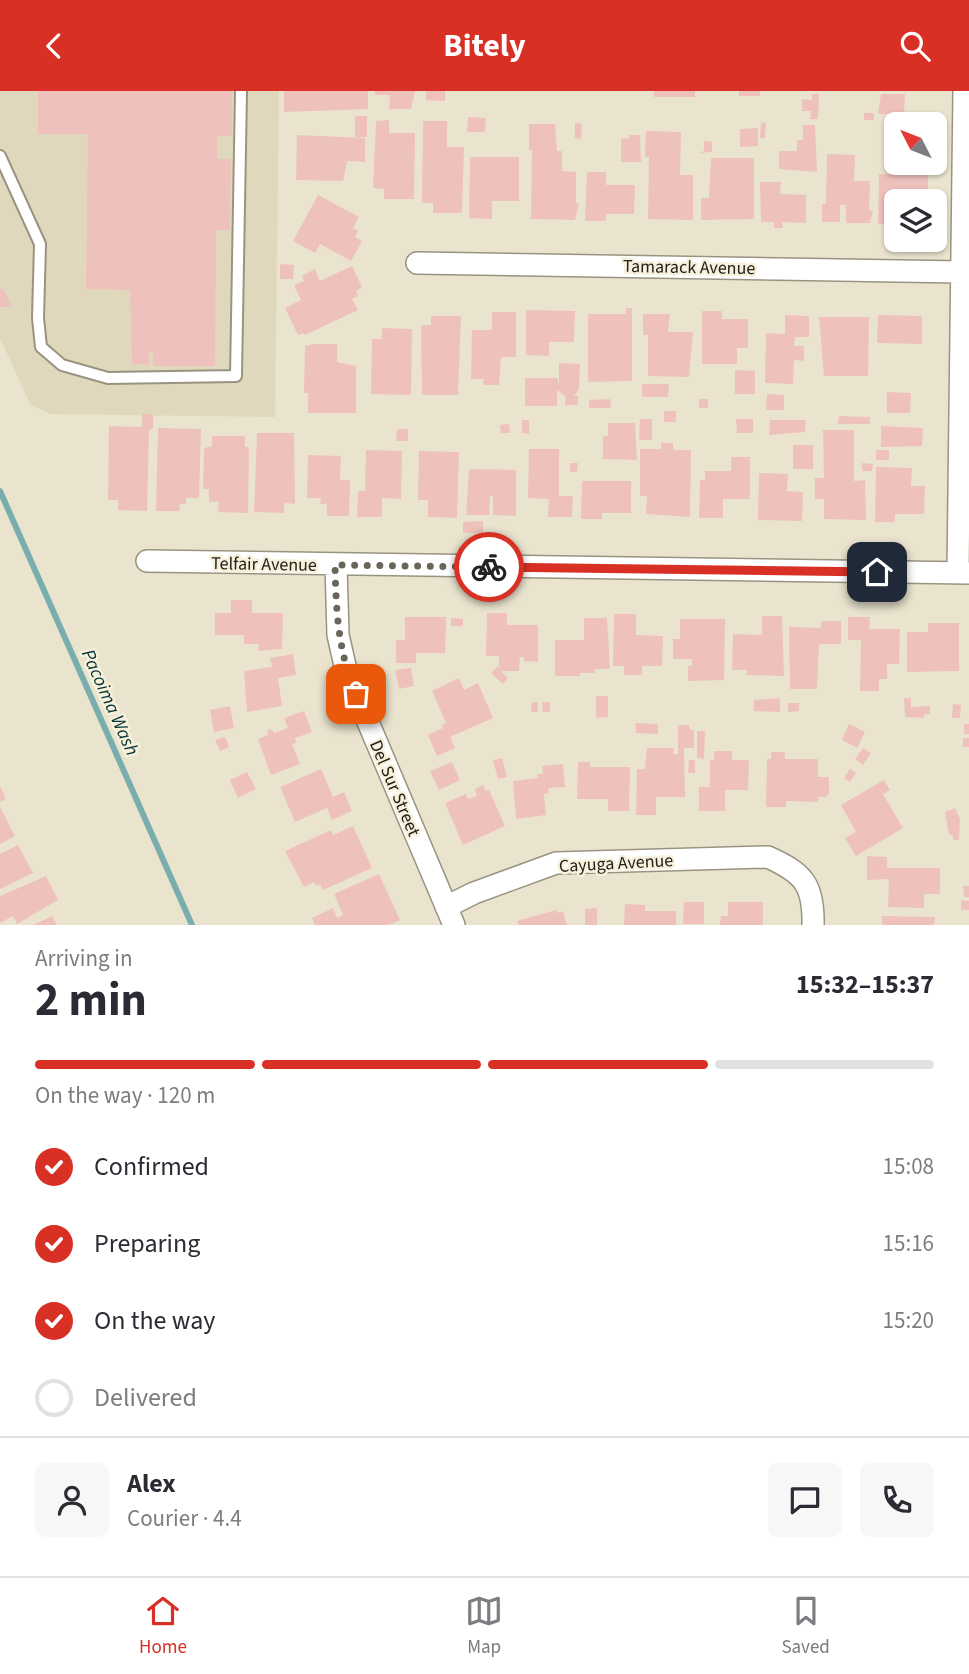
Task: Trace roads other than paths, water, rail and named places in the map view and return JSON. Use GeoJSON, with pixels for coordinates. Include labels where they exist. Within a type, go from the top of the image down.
{"type":"FeatureCollection","features":[{"type":"Feature","properties":{"kind":"street"},"geometry":{"type":"LineString","coordinates":[[963,573],[961,272],[965,93]]}},
{"type":"Feature","properties":{"kind":"street","name":"Tamarack Avenue"},"geometry":{"type":"LineString","coordinates":[[417,263],[961,272]]}},
{"type":"Feature","properties":{"kind":"street","name":"Telfair Avenue"},"geometry":{"type":"LineString","coordinates":[[148,561],[963,573]]}},
{"type":"Feature","properties":{"kind":"street","name":"Del Sur Street"},"geometry":{"type":"LineString","coordinates":[[335,565],[338,635],[346,670],[450,916]]}},
{"type":"Feature","properties":{"kind":"street","name":"Cayuga Avenue"},"geometry":{"type":"LineString","coordinates":[[450,916],[474,893],[556,863],[768,857],[792,868],[806,881],[813,925]]}},
{"type":"Feature","properties":{"kind":"lane"},"geometry":{"type":"LineString","coordinates":[[0,156],[40,244],[38,318],[41,347],[62,365],[108,379],[236,376],[241,91]]}},
{"type":"Feature","properties":{"kind":"waterway","name":"Pacoima Wash"},"geometry":{"type":"LineString","coordinates":[[0,491],[192,925]]}}]}
